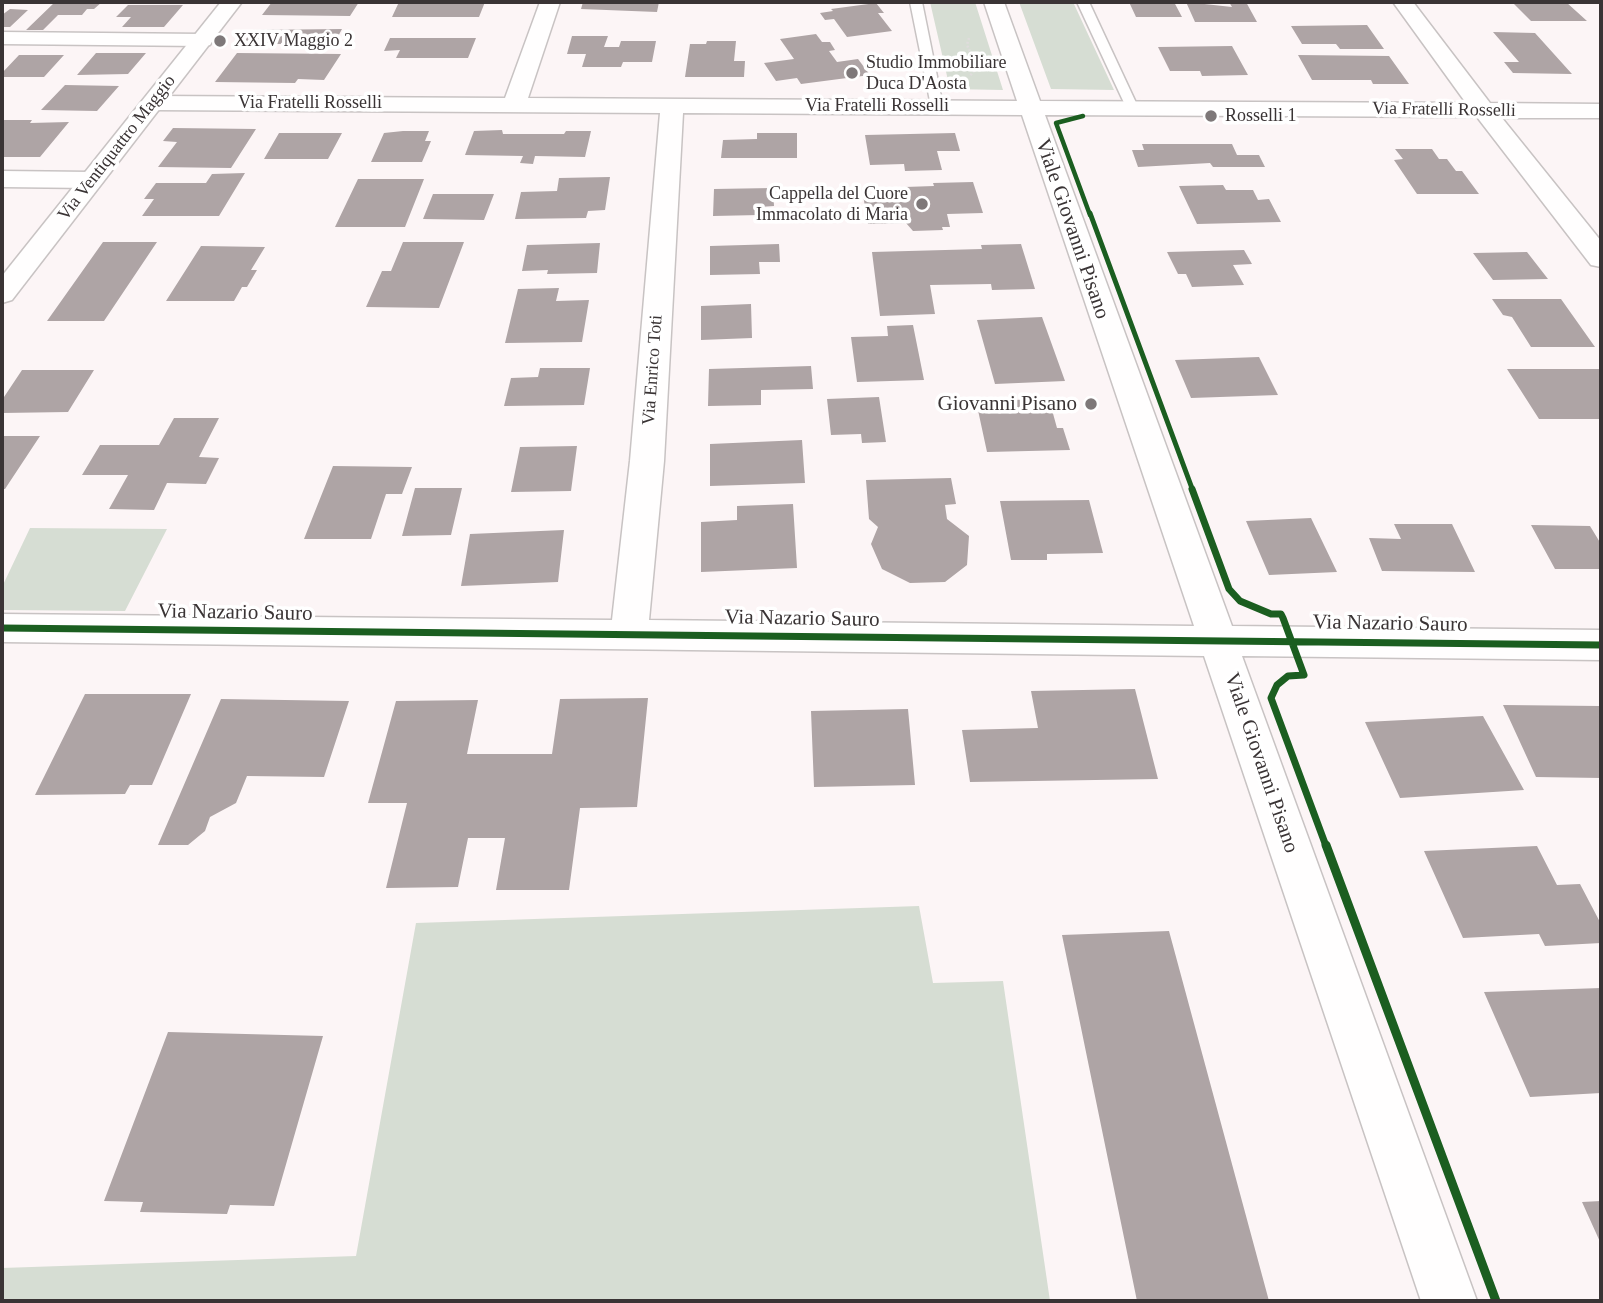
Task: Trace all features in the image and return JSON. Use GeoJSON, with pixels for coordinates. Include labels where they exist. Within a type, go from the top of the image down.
{"type":"FeatureCollection","features":[{"type":"Feature","properties":{"kind":"street","name":"Via Ventiquattro Maggio"},"geometry":{"type":"LineString","coordinates":[[2,294],[232,2]]}},
{"type":"Feature","properties":{"kind":"street"},"geometry":{"type":"LineString","coordinates":[[514,104],[550,2]]}},
{"type":"Feature","properties":{"kind":"street","name":"Viale Giovanni Pisano"},"geometry":{"type":"LineString","coordinates":[[994,2],[1449,1301]]}},
{"type":"Feature","properties":{"kind":"street"},"geometry":{"type":"LineString","coordinates":[[1403,2],[1484,111],[1601,259]]}},
{"type":"Feature","properties":{"kind":"street"},"geometry":{"type":"LineString","coordinates":[[2,38],[202,40]]}},
{"type":"Feature","properties":{"kind":"street","name":"Via Fratelli Rosselli"},"geometry":{"type":"LineString","coordinates":[[153,103],[1601,111]]}},
{"type":"Feature","properties":{"kind":"street","name":"Via Enrico Toti"},"geometry":{"type":"LineString","coordinates":[[629,635],[647,461],[672,105]]}},
{"type":"Feature","properties":{"kind":"street"},"geometry":{"type":"LineString","coordinates":[[2,179],[91,180]]}},
{"type":"Feature","properties":{"kind":"street","name":"Via Nazario Sauro"},"geometry":{"type":"LineString","coordinates":[[2,628],[1601,645]]}},
{"type":"Feature","properties":{"kind":"lane"},"geometry":{"type":"LineString","coordinates":[[916,2],[948,106]]}},
{"type":"Feature","properties":{"kind":"lane"},"geometry":{"type":"LineString","coordinates":[[1083,2],[1132,107]]}},
{"type":"Feature","properties":{"kind":"path"},"geometry":{"type":"LineString","coordinates":[[948,106],[957,84],[973,74],[977,67],[967,45],[971,32]]}},
{"type":"Feature","properties":{"kind":"shaded area"},"geometry":{"type":"Polygon","coordinates":[[[930,2],[975,2],[1003,90],[950,89],[930,2]]]}},
{"type":"Feature","properties":{"kind":"shaded area"},"geometry":{"type":"Polygon","coordinates":[[[1019,2],[1073,2],[1114,90],[1051,89],[1019,2]]]}},
{"type":"Feature","properties":{"kind":"shaded area"},"geometry":{"type":"Polygon","coordinates":[[[30,528],[167,529],[125,611],[2,610],[2,587],[30,528]]]}},
{"type":"Feature","properties":{"kind":"shaded area"},"geometry":{"type":"Polygon","coordinates":[[[919,906],[933,983],[1003,981],[1050,1301],[2,1301],[2,1268],[356,1256],[416,923],[919,906]]]}},
{"type":"Feature","properties":{"kind":"building"},"geometry":{"type":"Polygon","coordinates":[[[55,2],[102,2],[94,9],[87,9],[82,15],[58,15],[43,30],[26,30],[55,2]]]}},
{"type":"Feature","properties":{"kind":"building"},"geometry":{"type":"Polygon","coordinates":[[[272,2],[359,2],[350,16],[262,15],[272,2]]]}},
{"type":"Feature","properties":{"kind":"building"},"geometry":{"type":"Polygon","coordinates":[[[399,2],[485,2],[479,17],[392,17],[399,2]]]}},
{"type":"Feature","properties":{"kind":"building"},"geometry":{"type":"Polygon","coordinates":[[[583,2],[659,2],[657,12],[581,9],[583,2]]]}},
{"type":"Feature","properties":{"kind":"building"},"geometry":{"type":"Polygon","coordinates":[[[1129,2],[1174,2],[1182,17],[1136,17],[1129,2]]]}},
{"type":"Feature","properties":{"kind":"building"},"geometry":{"type":"Polygon","coordinates":[[[1186,2],[1232,7],[1229,2],[1246,2],[1257,22],[1195,22],[1186,2]]]}},
{"type":"Feature","properties":{"kind":"building"},"geometry":{"type":"Polygon","coordinates":[[[1512,2],[1566,2],[1587,21],[1531,21],[1512,2]]]}},
{"type":"Feature","properties":{"kind":"building"},"geometry":{"type":"Polygon","coordinates":[[[876,3],[884,13],[878,13],[892,31],[847,37],[834,19],[825,20],[820,13],[833,11],[831,9],[876,3]]]}},
{"type":"Feature","properties":{"kind":"building"},"geometry":{"type":"Polygon","coordinates":[[[128,5],[183,5],[164,27],[122,27],[131,17],[116,17],[128,5]]]}},
{"type":"Feature","properties":{"kind":"building"},"geometry":{"type":"Polygon","coordinates":[[[10,9],[28,10],[10,27],[2,27],[2,15],[10,9]]]}},
{"type":"Feature","properties":{"kind":"building"},"geometry":{"type":"Polygon","coordinates":[[[1367,25],[1384,49],[1340,49],[1336,44],[1302,44],[1291,26],[1367,25]]]}},
{"type":"Feature","properties":{"kind":"building"},"geometry":{"type":"Polygon","coordinates":[[[342,29],[334,44],[243,44],[252,30],[342,29]]]}},
{"type":"Feature","properties":{"kind":"building"},"geometry":{"type":"Polygon","coordinates":[[[1493,32],[1535,33],[1572,74],[1513,73],[1504,62],[1519,62],[1493,32]]]}},
{"type":"Feature","properties":{"kind":"building"},"geometry":{"type":"Polygon","coordinates":[[[816,34],[822,42],[830,42],[835,50],[829,51],[837,62],[858,59],[870,75],[801,84],[797,78],[776,81],[764,63],[794,59],[780,39],[816,34]]]}},
{"type":"Feature","properties":{"kind":"building"},"geometry":{"type":"Polygon","coordinates":[[[572,36],[608,36],[604,47],[619,47],[621,41],[656,41],[652,62],[623,62],[621,67],[582,67],[586,54],[567,54],[572,36]]]}},
{"type":"Feature","properties":{"kind":"building"},"geometry":{"type":"Polygon","coordinates":[[[390,38],[476,38],[468,58],[396,58],[400,50],[384,51],[390,38]]]}},
{"type":"Feature","properties":{"kind":"building"},"geometry":{"type":"Polygon","coordinates":[[[707,41],[736,41],[734,61],[745,61],[744,77],[685,77],[690,44],[706,44],[707,41]]]}},
{"type":"Feature","properties":{"kind":"building"},"geometry":{"type":"Polygon","coordinates":[[[1232,46],[1248,75],[1202,76],[1200,71],[1170,71],[1158,47],[1232,46]]]}},
{"type":"Feature","properties":{"kind":"building"},"geometry":{"type":"Polygon","coordinates":[[[96,53],[146,53],[128,74],[77,75],[96,53]]]}},
{"type":"Feature","properties":{"kind":"building"},"geometry":{"type":"Polygon","coordinates":[[[237,53],[341,54],[324,80],[298,79],[295,83],[215,82],[237,53]]]}},
{"type":"Feature","properties":{"kind":"building"},"geometry":{"type":"Polygon","coordinates":[[[19,55],[64,55],[44,77],[2,77],[2,73],[19,55]]]}},
{"type":"Feature","properties":{"kind":"building"},"geometry":{"type":"Polygon","coordinates":[[[1298,55],[1389,56],[1409,84],[1373,84],[1371,80],[1312,80],[1298,55]]]}},
{"type":"Feature","properties":{"kind":"building"},"geometry":{"type":"Polygon","coordinates":[[[65,85],[119,86],[97,111],[41,110],[65,85]]]}},
{"type":"Feature","properties":{"kind":"building"},"geometry":{"type":"Polygon","coordinates":[[[2,120],[32,120],[30,123],[69,122],[40,157],[2,157],[2,120]]]}},
{"type":"Feature","properties":{"kind":"building"},"geometry":{"type":"Polygon","coordinates":[[[173,128],[256,129],[231,168],[158,167],[177,142],[163,141],[173,128]]]}},
{"type":"Feature","properties":{"kind":"building"},"geometry":{"type":"Polygon","coordinates":[[[502,130],[503,134],[591,131],[585,157],[535,156],[533,164],[520,163],[523,156],[465,155],[474,131],[502,130]]]}},
{"type":"Feature","properties":{"kind":"building"},"geometry":{"type":"Polygon","coordinates":[[[429,131],[425,141],[431,141],[422,162],[371,162],[384,133],[429,131]]]}},
{"type":"Feature","properties":{"kind":"building"},"geometry":{"type":"Polygon","coordinates":[[[279,133],[342,133],[328,159],[264,159],[279,133]]]}},
{"type":"Feature","properties":{"kind":"building"},"geometry":{"type":"Polygon","coordinates":[[[757,133],[797,133],[797,158],[721,158],[723,140],[757,139],[757,133]]]}},
{"type":"Feature","properties":{"kind":"building"},"geometry":{"type":"Polygon","coordinates":[[[955,133],[960,151],[937,151],[942,170],[905,171],[904,164],[870,165],[865,135],[955,133]]]}},
{"type":"Feature","properties":{"kind":"building"},"geometry":{"type":"Polygon","coordinates":[[[1142,144],[1232,144],[1237,155],[1259,155],[1265,167],[1213,167],[1210,163],[1138,167],[1132,150],[1144,150],[1142,144]]]}},
{"type":"Feature","properties":{"kind":"building"},"geometry":{"type":"Polygon","coordinates":[[[1395,149],[1432,149],[1439,159],[1447,159],[1456,171],[1462,171],[1479,194],[1417,194],[1394,160],[1403,159],[1395,149]]]}},
{"type":"Feature","properties":{"kind":"building"},"geometry":{"type":"Polygon","coordinates":[[[245,173],[219,216],[142,216],[154,199],[144,199],[156,183],[206,183],[212,174],[245,173]]]}},
{"type":"Feature","properties":{"kind":"building"},"geometry":{"type":"Polygon","coordinates":[[[610,177],[605,210],[588,211],[586,218],[515,219],[521,192],[557,191],[559,178],[610,177]]]}},
{"type":"Feature","properties":{"kind":"building"},"geometry":{"type":"Polygon","coordinates":[[[358,179],[424,179],[405,227],[335,227],[358,179]]]}},
{"type":"Feature","properties":{"kind":"building","name":"Cappella del Cuore Immacolato di Maria"},"geometry":{"type":"Polygon","coordinates":[[[973,182],[983,213],[947,214],[950,227],[942,227],[943,230],[913,231],[906,223],[868,224],[863,195],[900,194],[900,190],[905,187],[934,186],[933,183],[973,182]]]}},
{"type":"Feature","properties":{"kind":"building"},"geometry":{"type":"Polygon","coordinates":[[[1223,185],[1226,190],[1253,190],[1258,200],[1269,199],[1281,222],[1197,224],[1179,186],[1223,185]]]}},
{"type":"Feature","properties":{"kind":"building"},"geometry":{"type":"Polygon","coordinates":[[[773,188],[774,206],[759,207],[759,215],[713,216],[714,189],[773,188]]]}},
{"type":"Feature","properties":{"kind":"building"},"geometry":{"type":"Polygon","coordinates":[[[433,194],[494,194],[484,220],[423,219],[433,194]]]}},
{"type":"Feature","properties":{"kind":"building"},"geometry":{"type":"Polygon","coordinates":[[[103,242],[157,242],[104,321],[47,321],[103,242]]]}},
{"type":"Feature","properties":{"kind":"building"},"geometry":{"type":"Polygon","coordinates":[[[403,242],[464,242],[439,308],[366,307],[382,271],[391,271],[403,242]]]}},
{"type":"Feature","properties":{"kind":"building"},"geometry":{"type":"Polygon","coordinates":[[[600,243],[597,273],[547,274],[548,270],[522,271],[527,245],[600,243]]]}},
{"type":"Feature","properties":{"kind":"building"},"geometry":{"type":"Polygon","coordinates":[[[779,244],[780,262],[759,262],[760,274],[710,275],[710,246],[779,244]]]}},
{"type":"Feature","properties":{"kind":"building"},"geometry":{"type":"Polygon","coordinates":[[[1021,244],[1035,289],[992,290],[991,284],[930,285],[935,314],[880,316],[872,252],[982,249],[981,245],[1021,244]]]}},
{"type":"Feature","properties":{"kind":"building"},"geometry":{"type":"Polygon","coordinates":[[[201,246],[265,247],[251,270],[257,270],[234,301],[166,301],[201,246]]]}},
{"type":"Feature","properties":{"kind":"building"},"geometry":{"type":"Polygon","coordinates":[[[1244,250],[1252,264],[1233,265],[1244,285],[1192,287],[1186,274],[1178,274],[1167,252],[1244,250]]]}},
{"type":"Feature","properties":{"kind":"building"},"geometry":{"type":"Polygon","coordinates":[[[1527,252],[1548,279],[1493,280],[1473,253],[1527,252]]]}},
{"type":"Feature","properties":{"kind":"building"},"geometry":{"type":"Polygon","coordinates":[[[559,288],[556,301],[589,300],[582,342],[505,343],[518,289],[559,288]]]}},
{"type":"Feature","properties":{"kind":"building"},"geometry":{"type":"Polygon","coordinates":[[[1492,299],[1561,299],[1595,347],[1531,347],[1512,317],[1503,315],[1492,299]]]}},
{"type":"Feature","properties":{"kind":"building"},"geometry":{"type":"Polygon","coordinates":[[[751,304],[752,338],[701,340],[701,306],[751,304]]]}},
{"type":"Feature","properties":{"kind":"building"},"geometry":{"type":"Polygon","coordinates":[[[1042,317],[1065,381],[995,384],[977,320],[1042,317]]]}},
{"type":"Feature","properties":{"kind":"building"},"geometry":{"type":"Polygon","coordinates":[[[913,325],[924,380],[857,382],[851,337],[888,336],[887,326],[913,325]]]}},
{"type":"Feature","properties":{"kind":"building"},"geometry":{"type":"Polygon","coordinates":[[[1259,357],[1278,395],[1191,398],[1175,360],[1259,357]]]}},
{"type":"Feature","properties":{"kind":"building"},"geometry":{"type":"Polygon","coordinates":[[[811,366],[813,389],[761,390],[761,405],[708,406],[709,369],[811,366]]]}},
{"type":"Feature","properties":{"kind":"building"},"geometry":{"type":"Polygon","coordinates":[[[540,368],[590,368],[584,405],[504,406],[511,378],[538,377],[540,368]]]}},
{"type":"Feature","properties":{"kind":"building"},"geometry":{"type":"Polygon","coordinates":[[[1507,369],[1601,369],[1601,419],[1539,419],[1507,369]]]}},
{"type":"Feature","properties":{"kind":"building"},"geometry":{"type":"Polygon","coordinates":[[[22,370],[94,370],[68,412],[2,413],[2,400],[22,370]]]}},
{"type":"Feature","properties":{"kind":"building"},"geometry":{"type":"Polygon","coordinates":[[[879,397],[886,442],[862,443],[861,434],[831,435],[827,399],[879,397]]]}},
{"type":"Feature","properties":{"kind":"building"},"geometry":{"type":"Polygon","coordinates":[[[1049,399],[1057,428],[1063,428],[1070,450],[987,452],[976,401],[1049,399]]]}},
{"type":"Feature","properties":{"kind":"building"},"geometry":{"type":"Polygon","coordinates":[[[174,418],[219,418],[199,457],[219,458],[206,484],[167,483],[154,510],[109,509],[128,475],[82,475],[100,445],[159,445],[174,418]]]}},
{"type":"Feature","properties":{"kind":"building"},"geometry":{"type":"Polygon","coordinates":[[[2,436],[40,436],[5,489],[2,489],[2,436]]]}},
{"type":"Feature","properties":{"kind":"building"},"geometry":{"type":"Polygon","coordinates":[[[802,440],[805,483],[710,486],[710,444],[802,440]]]}},
{"type":"Feature","properties":{"kind":"building"},"geometry":{"type":"Polygon","coordinates":[[[577,446],[571,491],[511,492],[520,447],[577,446]]]}},
{"type":"Feature","properties":{"kind":"building"},"geometry":{"type":"Polygon","coordinates":[[[333,466],[412,467],[402,494],[386,494],[371,539],[304,539],[333,466]]]}},
{"type":"Feature","properties":{"kind":"building"},"geometry":{"type":"Polygon","coordinates":[[[951,478],[956,504],[945,505],[947,519],[969,536],[967,565],[945,582],[910,583],[882,569],[871,544],[878,527],[869,519],[866,480],[951,478]]]}},
{"type":"Feature","properties":{"kind":"building"},"geometry":{"type":"Polygon","coordinates":[[[415,488],[462,488],[451,535],[402,536],[415,488]]]}},
{"type":"Feature","properties":{"kind":"building"},"geometry":{"type":"Polygon","coordinates":[[[1089,500],[1103,553],[1047,554],[1047,560],[1011,560],[1000,501],[1089,500]]]}},
{"type":"Feature","properties":{"kind":"building"},"geometry":{"type":"Polygon","coordinates":[[[793,504],[797,568],[701,572],[701,522],[737,520],[737,506],[793,504]]]}},
{"type":"Feature","properties":{"kind":"building"},"geometry":{"type":"Polygon","coordinates":[[[1311,518],[1337,572],[1269,575],[1246,521],[1311,518]]]}},
{"type":"Feature","properties":{"kind":"building"},"geometry":{"type":"Polygon","coordinates":[[[1394,524],[1452,524],[1475,572],[1382,571],[1369,538],[1401,539],[1394,524]]]}},
{"type":"Feature","properties":{"kind":"building"},"geometry":{"type":"Polygon","coordinates":[[[1531,525],[1590,526],[1601,544],[1601,569],[1555,569],[1531,525]]]}},
{"type":"Feature","properties":{"kind":"building"},"geometry":{"type":"Polygon","coordinates":[[[564,530],[558,582],[461,586],[470,534],[564,530]]]}},
{"type":"Feature","properties":{"kind":"building"},"geometry":{"type":"Polygon","coordinates":[[[1135,689],[1158,779],[970,782],[962,730],[1038,728],[1031,691],[1135,689]]]}},
{"type":"Feature","properties":{"kind":"building"},"geometry":{"type":"Polygon","coordinates":[[[85,694],[191,694],[152,785],[130,785],[125,794],[35,795],[85,694]]]}},
{"type":"Feature","properties":{"kind":"building"},"geometry":{"type":"Polygon","coordinates":[[[648,698],[637,807],[580,808],[569,890],[496,890],[505,838],[468,838],[458,887],[386,888],[407,803],[368,803],[396,701],[478,700],[467,754],[552,754],[560,699],[648,698]]]}},
{"type":"Feature","properties":{"kind":"building"},"geometry":{"type":"Polygon","coordinates":[[[221,699],[349,701],[324,777],[247,776],[236,803],[210,817],[205,831],[188,845],[158,845],[221,699]]]}},
{"type":"Feature","properties":{"kind":"building"},"geometry":{"type":"Polygon","coordinates":[[[1503,705],[1599,706],[1601,778],[1536,777],[1503,705]]]}},
{"type":"Feature","properties":{"kind":"building"},"geometry":{"type":"Polygon","coordinates":[[[908,709],[915,785],[814,787],[811,711],[908,709]]]}},
{"type":"Feature","properties":{"kind":"building"},"geometry":{"type":"Polygon","coordinates":[[[1483,716],[1524,790],[1400,798],[1365,722],[1483,716]]]}},
{"type":"Feature","properties":{"kind":"building"},"geometry":{"type":"Polygon","coordinates":[[[1537,846],[1557,885],[1580,884],[1601,924],[1601,943],[1545,946],[1539,934],[1463,938],[1424,851],[1537,846]]]}},
{"type":"Feature","properties":{"kind":"building"},"geometry":{"type":"Polygon","coordinates":[[[1169,931],[1269,1301],[1137,1301],[1062,935],[1169,931]]]}},
{"type":"Feature","properties":{"kind":"building"},"geometry":{"type":"Polygon","coordinates":[[[1601,988],[1601,1093],[1530,1097],[1484,992],[1601,988]]]}},
{"type":"Feature","properties":{"kind":"building"},"geometry":{"type":"Polygon","coordinates":[[[168,1032],[323,1036],[274,1206],[230,1205],[227,1214],[140,1212],[143,1202],[104,1201],[168,1032]]]}},
{"type":"Feature","properties":{"kind":"building"},"geometry":{"type":"Polygon","coordinates":[[[1601,1201],[1601,1244],[1582,1202],[1601,1201]]]}},
{"type":"Feature","properties":{"kind":"cycle path"},"geometry":{"type":"LineString","coordinates":[[1083,116],[1056,123],[1229,589],[1240,601],[1271,614],[1281,614],[1283,618],[1304,675],[1288,676],[1277,685],[1271,698],[1496,1301]]}},
{"type":"Feature","properties":{"kind":"cycle path"},"geometry":{"type":"LineString","coordinates":[[2,628],[1601,645]]}},
{"type":"Feature","properties":{"kind":"place","name":"XXIV Maggio 2"},"geometry":{"type":"Point","coordinates":[220,41]}},
{"type":"Feature","properties":{"kind":"place","name":"Studio Immobiliare Duca D'Aosta"},"geometry":{"type":"Point","coordinates":[852,73]}},
{"type":"Feature","properties":{"kind":"place","name":"Rosselli 1"},"geometry":{"type":"Point","coordinates":[1211,116]}},
{"type":"Feature","properties":{"kind":"place","name":"Cappella del Cuore Immacolato di Maria"},"geometry":{"type":"Point","coordinates":[922,204]}},
{"type":"Feature","properties":{"kind":"place","name":"Giovanni Pisano"},"geometry":{"type":"Point","coordinates":[1091,404]}}]}
